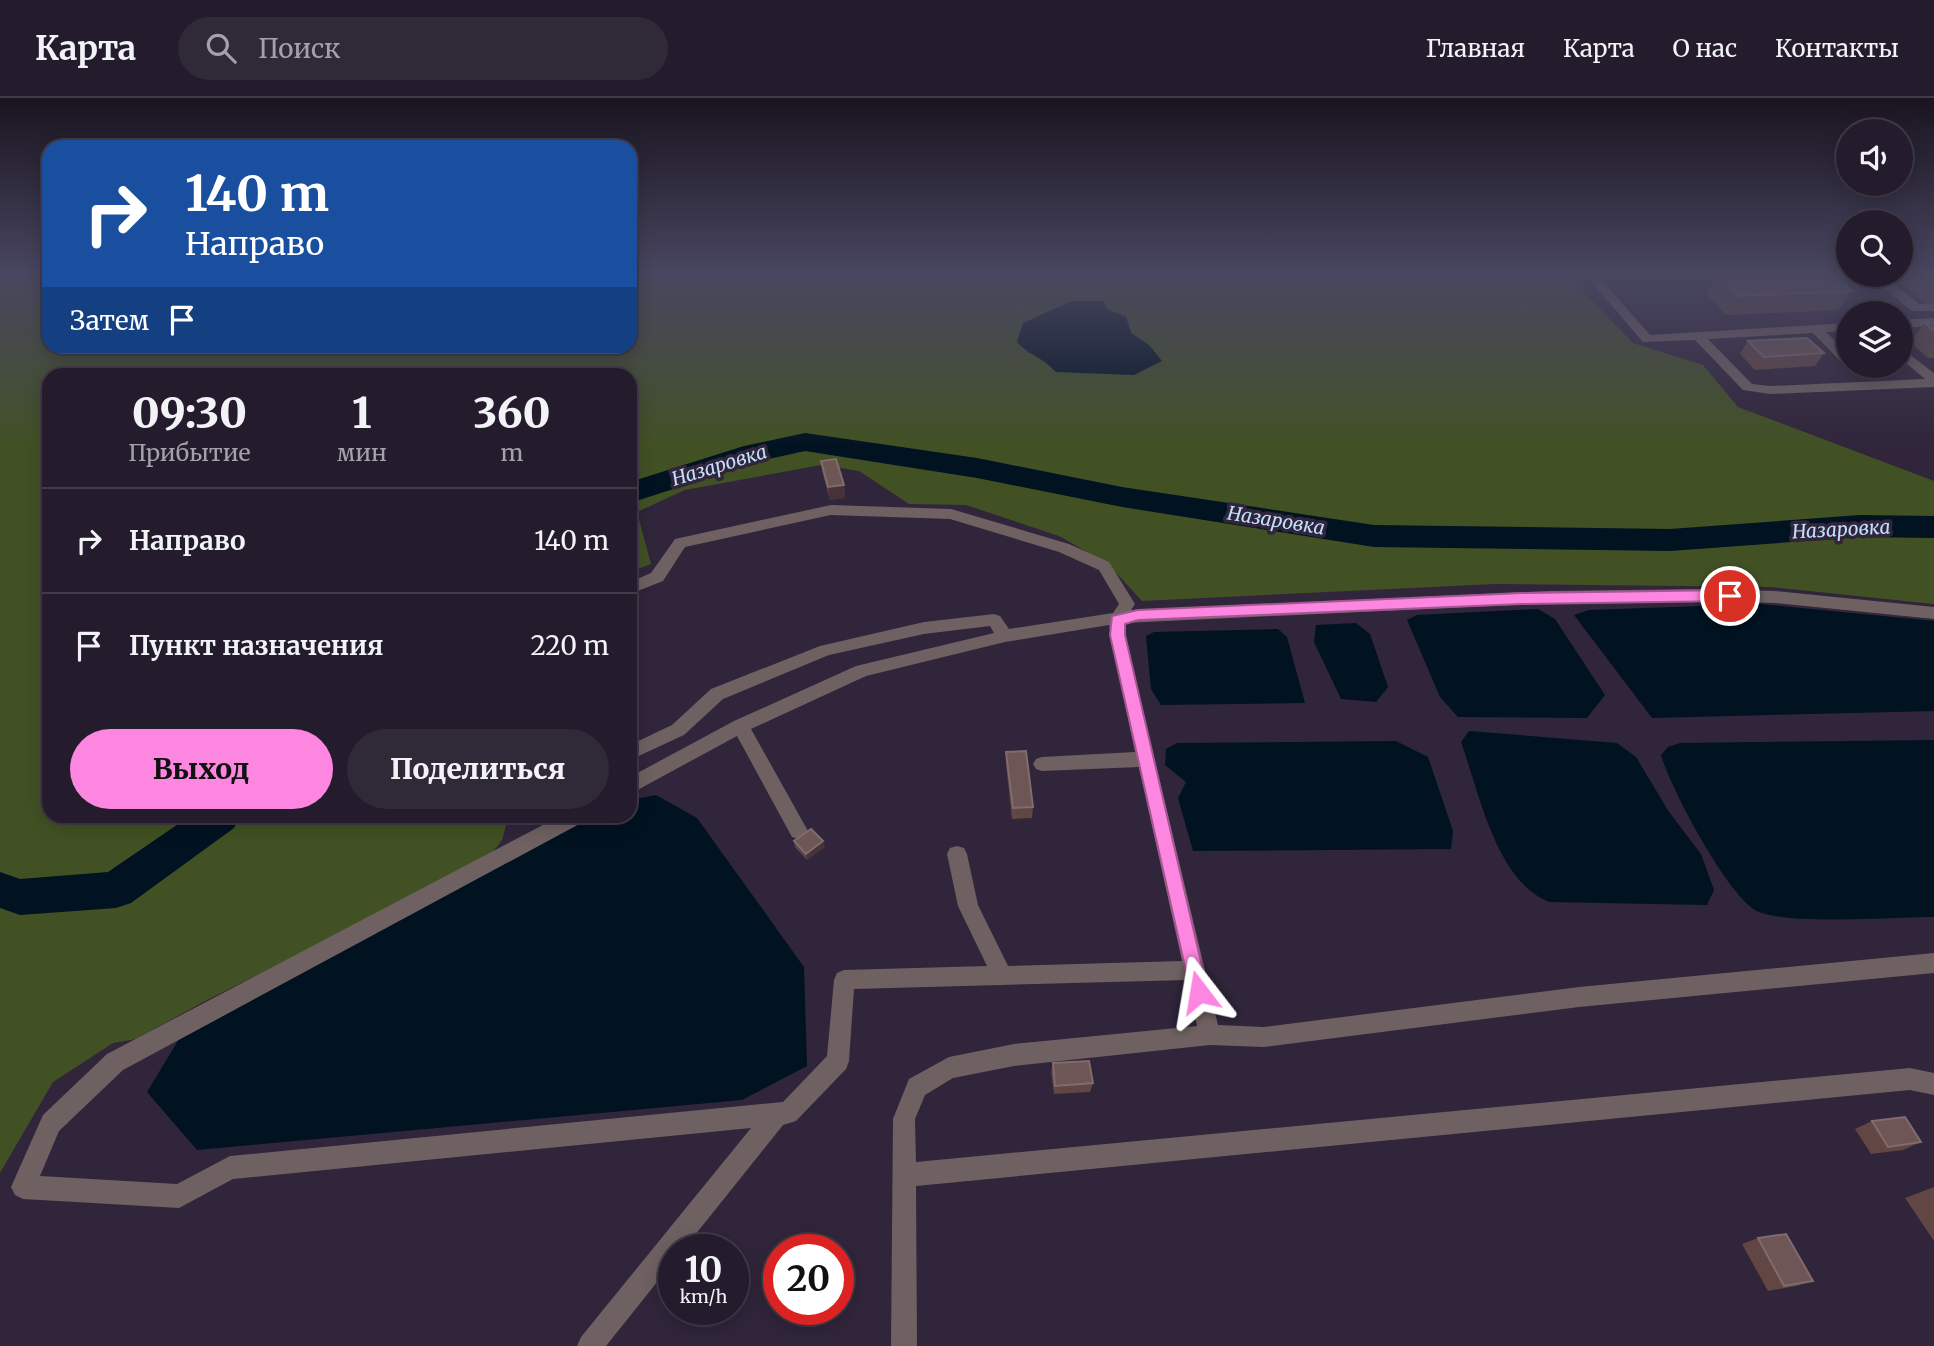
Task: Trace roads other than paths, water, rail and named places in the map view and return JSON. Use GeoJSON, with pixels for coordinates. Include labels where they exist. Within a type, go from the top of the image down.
{"type":"FeatureCollection","features":[{"type":"Feature","properties":{"kind":"lane"},"geometry":{"type":"LineString","coordinates":[[1641,331],[1647,338],[1700,338],[1798,331]]}},
{"type":"Feature","properties":{"kind":"lane"},"geometry":{"type":"LineString","coordinates":[[1817,331],[1836,349]]}},
{"type":"Feature","properties":{"kind":"lane"},"geometry":{"type":"LineString","coordinates":[[1700,338],[1748,387],[1770,390],[1934,382]]}},
{"type":"Feature","properties":{"kind":"lane"},"geometry":{"type":"LineString","coordinates":[[1913,363],[1934,382]]}},
{"type":"Feature","properties":{"kind":"lane"},"geometry":{"type":"LineString","coordinates":[[1866,378],[1873,385]]}},
{"type":"Feature","properties":{"kind":"lane"},"geometry":{"type":"LineString","coordinates":[[637,585],[657,577],[680,543],[831,510],[951,514],[1063,548],[1104,566],[1127,604],[1117,620],[1117,635],[1210,1035]]}},
{"type":"Feature","properties":{"kind":"lane"},"geometry":{"type":"LineString","coordinates":[[637,782],[740,726],[862,671],[1005,636],[1138,615],[1550,597],[1707,594],[1934,612]]}},
{"type":"Feature","properties":{"kind":"lane"},"geometry":{"type":"LineString","coordinates":[[637,750],[678,730],[717,694],[826,650],[924,628],[994,621],[1005,636]]}},
{"type":"Feature","properties":{"kind":"lane"},"geometry":{"type":"LineString","coordinates":[[740,726],[800,831]]}},
{"type":"Feature","properties":{"kind":"lane"},"geometry":{"type":"LineString","coordinates":[[1042,764],[1147,759]]}},
{"type":"Feature","properties":{"kind":"lane"},"geometry":{"type":"LineString","coordinates":[[563,823],[115,1062],[51,1123],[23,1187],[179,1196],[230,1168],[788,1113],[838,1061],[844,979],[1193,970]]}},
{"type":"Feature","properties":{"kind":"lane"},"geometry":{"type":"LineString","coordinates":[[957,853],[968,906],[1002,975]]}},
{"type":"Feature","properties":{"kind":"lane"},"geometry":{"type":"LineString","coordinates":[[904,1346],[904,1119],[917,1087],[949,1068],[1014,1055],[1210,1035],[1264,1037],[1579,996],[1934,963]]}},
{"type":"Feature","properties":{"kind":"lane"},"geometry":{"type":"LineString","coordinates":[[904,1175],[1910,1079],[1934,1084]]}},
{"type":"Feature","properties":{"kind":"lane"},"geometry":{"type":"LineString","coordinates":[[590,1346],[777,1114]]}},
{"type":"Feature","properties":{"kind":"water"},"geometry":{"type":"Polygon","coordinates":[[[1020,331],[1130,331],[1150,346],[1162,361],[1134,375],[1056,372],[1017,342],[1020,331]]]}},
{"type":"Feature","properties":{"kind":"water"},"geometry":{"type":"Polygon","coordinates":[[[1760,604],[1934,621],[1934,711],[1652,718],[1574,615],[1589,610],[1760,604]]]}},
{"type":"Feature","properties":{"kind":"water"},"geometry":{"type":"Polygon","coordinates":[[[1538,609],[1555,619],[1605,695],[1587,718],[1458,717],[1440,697],[1407,620],[1417,615],[1538,609]]]}},
{"type":"Feature","properties":{"kind":"water"},"geometry":{"type":"Polygon","coordinates":[[[1356,623],[1370,634],[1388,687],[1376,702],[1341,699],[1314,642],[1316,625],[1356,623]]]}},
{"type":"Feature","properties":{"kind":"water"},"geometry":{"type":"Polygon","coordinates":[[[1278,629],[1287,637],[1305,703],[1161,705],[1151,689],[1146,636],[1154,632],[1278,629]]]}},
{"type":"Feature","properties":{"kind":"water"},"geometry":{"type":"Polygon","coordinates":[[[1469,731],[1617,743],[1636,757],[1669,812],[1701,854],[1714,890],[1707,905],[1549,902],[1531,891],[1515,875],[1492,833],[1461,742],[1469,731]]]}},
{"type":"Feature","properties":{"kind":"water"},"geometry":{"type":"Polygon","coordinates":[[[1934,740],[1934,917],[1818,919],[1759,912],[1733,887],[1702,841],[1661,755],[1668,747],[1680,743],[1934,740]]]}},
{"type":"Feature","properties":{"kind":"water"},"geometry":{"type":"Polygon","coordinates":[[[1396,741],[1428,757],[1453,831],[1451,849],[1193,851],[1178,798],[1186,782],[1165,765],[1166,749],[1177,743],[1396,741]]]}},
{"type":"Feature","properties":{"kind":"water"},"geometry":{"type":"Polygon","coordinates":[[[656,795],[697,818],[804,967],[807,1066],[742,1100],[197,1150],[147,1092],[184,1031],[569,823],[637,823],[637,799],[656,795]]]}},
{"type":"Feature","properties":{"kind":"waterway","name":"Назаровка"},"geometry":{"type":"LineString","coordinates":[[637,491],[754,453],[805,442],[977,468],[1122,497],[1374,536],[1670,540],[1860,526],[1934,527]]}},
{"type":"Feature","properties":{"kind":"waterway","name":"Назаровка"},"geometry":{"type":"LineString","coordinates":[[0,890],[20,897],[116,890],[210,823]]}}]}
